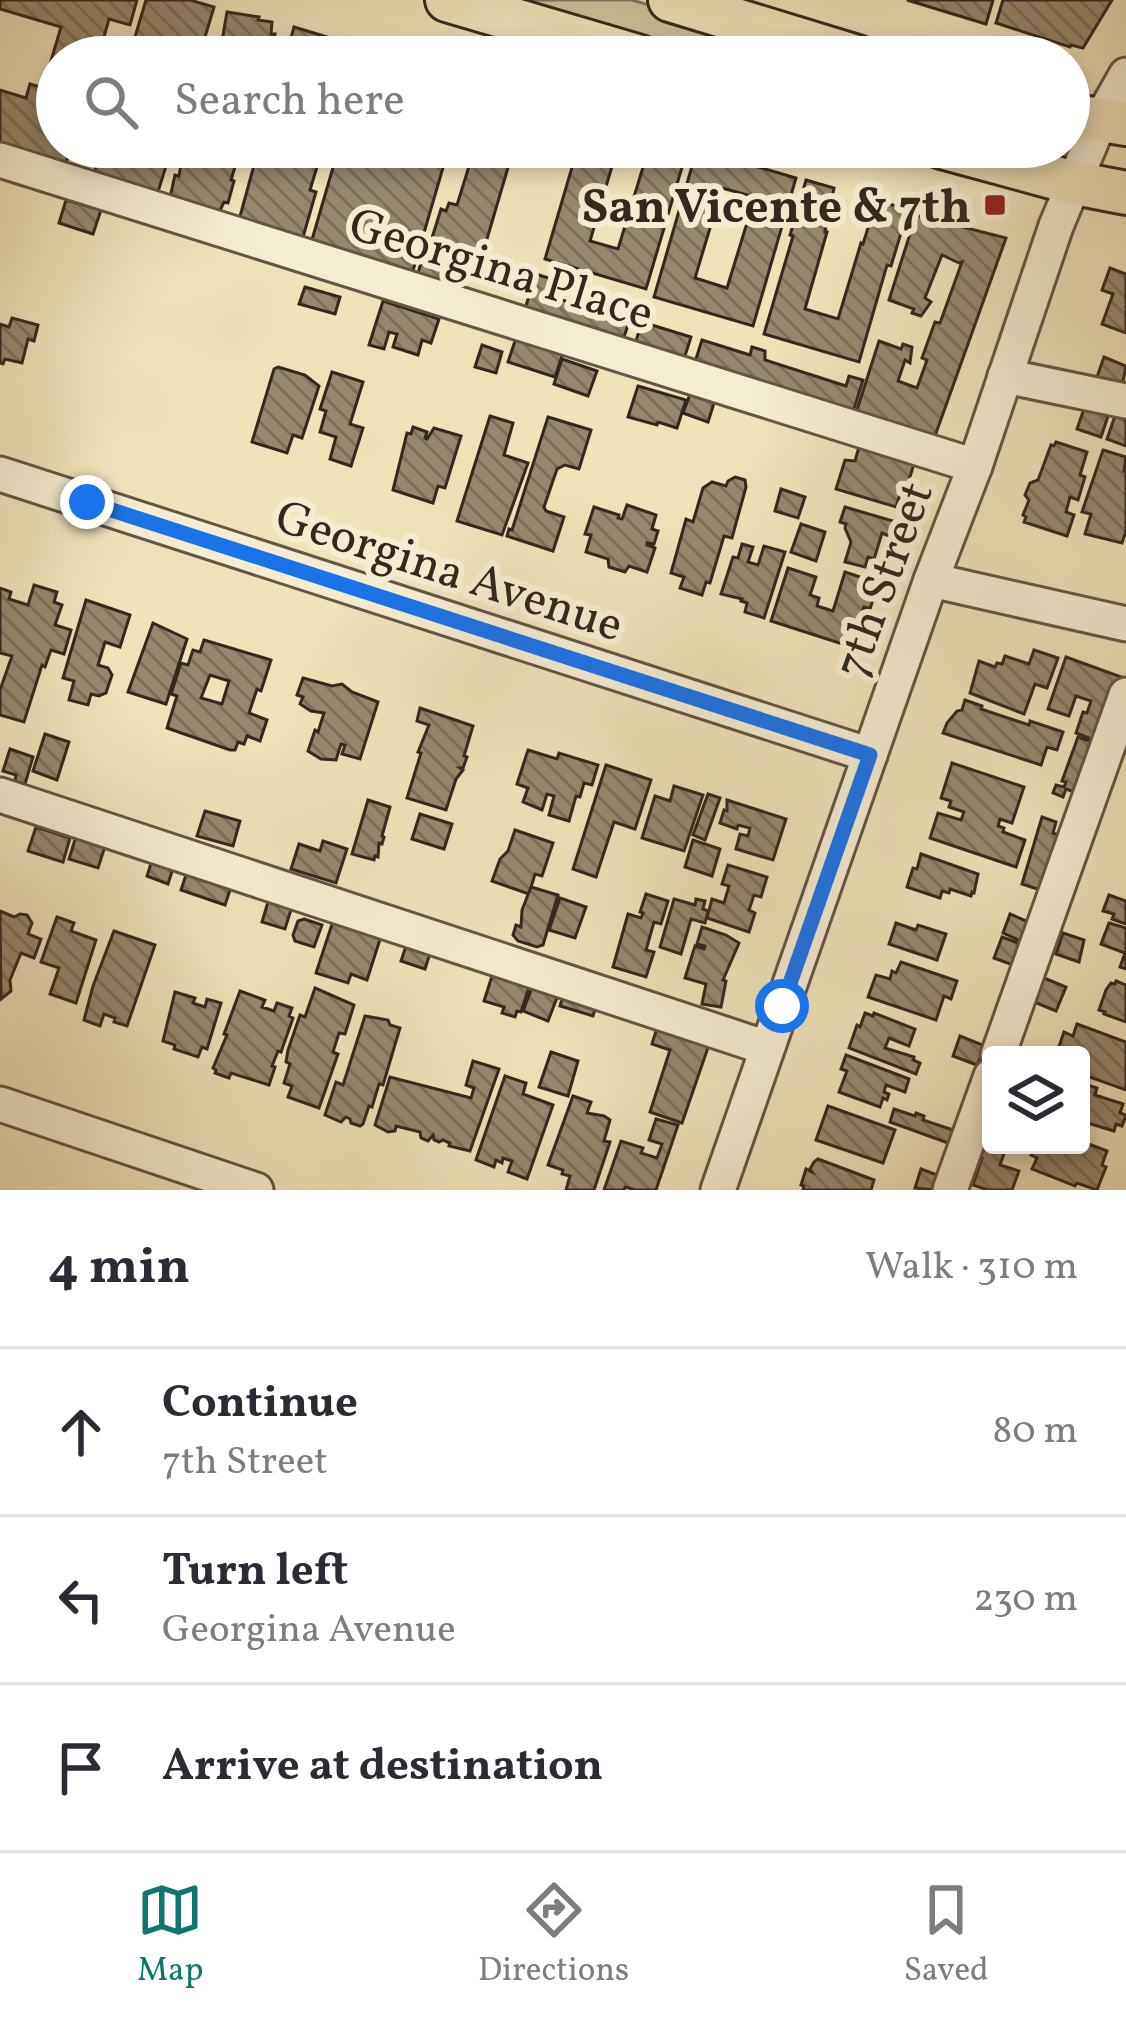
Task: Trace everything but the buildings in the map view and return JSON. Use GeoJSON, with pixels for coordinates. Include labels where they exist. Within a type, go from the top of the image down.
{"type":"FeatureCollection","features":[{"type":"Feature","properties":{"kind":"main road"},"geometry":{"type":"LineString","coordinates":[[447,0],[569,36]]}},
{"type":"Feature","properties":{"kind":"main road"},"geometry":{"type":"LineString","coordinates":[[670,0],[788,36]]}},
{"type":"Feature","properties":{"kind":"main road"},"geometry":{"type":"LineString","coordinates":[[1019,168],[1126,193]]}},
{"type":"Feature","properties":{"kind":"street","name":"7th Street"},"geometry":{"type":"LineString","coordinates":[[1098,120],[1126,75]]}},
{"type":"Feature","properties":{"kind":"street","name":"Georgina Place"},"geometry":{"type":"LineString","coordinates":[[0,160],[975,466]]}},
{"type":"Feature","properties":{"kind":"street","name":"7th Street"},"geometry":{"type":"LineString","coordinates":[[718,1190],[1080,168]]}},
{"type":"Feature","properties":{"kind":"street"},"geometry":{"type":"LineString","coordinates":[[1005,376],[1126,401]]}},
{"type":"Feature","properties":{"kind":"street","name":"Georgina Avenue"},"geometry":{"type":"LineString","coordinates":[[0,474],[870,755]]}},
{"type":"Feature","properties":{"kind":"street"},"geometry":{"type":"LineString","coordinates":[[932,580],[1126,623]]}},
{"type":"Feature","properties":{"kind":"street"},"geometry":{"type":"LineString","coordinates":[[1001,1046],[1126,695]]}},
{"type":"Feature","properties":{"kind":"street"},"geometry":{"type":"LineString","coordinates":[[0,796],[766,1048]]}},
{"type":"Feature","properties":{"kind":"street"},"geometry":{"type":"LineString","coordinates":[[950,1190],[982,1101]]}},
{"type":"Feature","properties":{"kind":"street"},"geometry":{"type":"LineString","coordinates":[[0,1104],[256,1190]]}},
{"type":"Feature","properties":{"kind":"shaded area"},"geometry":{"type":"Polygon","coordinates":[[[492,0],[632,0],[754,36],[615,36],[492,0]]]}},
{"type":"Feature","properties":{"kind":"place","name":"San Vicente & 7th"},"geometry":{"type":"Point","coordinates":[995,205]}},
{"type":"Feature","properties":{"kind":"route"},"geometry":{"type":"LineString","coordinates":[[87,502],[870,755],[782,1006]]}}]}
